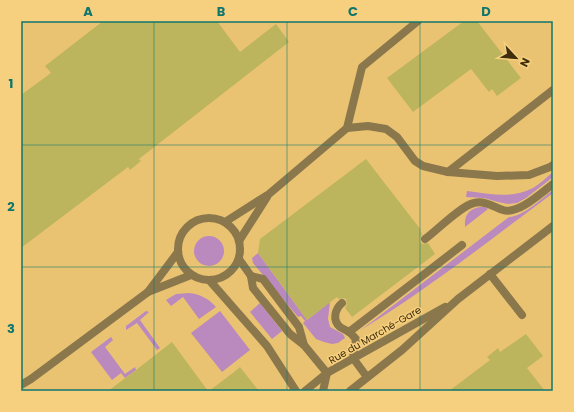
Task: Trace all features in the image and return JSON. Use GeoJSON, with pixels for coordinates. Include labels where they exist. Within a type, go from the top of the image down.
{"type":"FeatureCollection","features":[{"type":"Feature","properties":{"kind":"street"},"geometry":{"type":"LineString","coordinates":[[347,128],[362,67],[418,21]]}},
{"type":"Feature","properties":{"kind":"street"},"geometry":{"type":"LineString","coordinates":[[448,172],[553,90]]}},
{"type":"Feature","properties":{"kind":"street"},"geometry":{"type":"LineString","coordinates":[[225,222],[269,194],[347,128],[368,126],[386,129],[397,137],[414,161],[423,166],[448,172],[497,176],[529,175],[553,165]]}},
{"type":"Feature","properties":{"kind":"street"},"geometry":{"type":"LineString","coordinates":[[425,239],[466,206],[475,202],[481,202],[505,211],[513,211],[528,203],[553,184]]}},
{"type":"Feature","properties":{"kind":"street"},"geometry":{"type":"LineString","coordinates":[[239,241],[269,194]]}},
{"type":"Feature","properties":{"kind":"street"},"geometry":{"type":"LineString","coordinates":[[211,218],[225,222],[232,228],[239,241],[239,259],[235,267],[220,279],[210,281],[197,278],[184,269],[180,261],[178,243],[181,234],[194,222],[211,218]]}},
{"type":"Feature","properties":{"kind":"street","name":"Rue du Marché-Gare"},"geometry":{"type":"LineString","coordinates":[[350,391],[402,350],[458,299],[553,226]]}},
{"type":"Feature","properties":{"kind":"street"},"geometry":{"type":"LineString","coordinates":[[349,332],[462,245]]}},
{"type":"Feature","properties":{"kind":"street"},"geometry":{"type":"LineString","coordinates":[[148,292],[178,252]]}},
{"type":"Feature","properties":{"kind":"street"},"geometry":{"type":"LineString","coordinates":[[239,259],[251,276],[253,288],[290,334],[304,345],[327,373],[323,391]]}},
{"type":"Feature","properties":{"kind":"street"},"geometry":{"type":"LineString","coordinates":[[490,274],[522,315]]}},
{"type":"Feature","properties":{"kind":"street"},"geometry":{"type":"LineString","coordinates":[[21,385],[148,292],[191,275]]}},
{"type":"Feature","properties":{"kind":"street"},"geometry":{"type":"LineString","coordinates":[[251,276],[263,279],[299,327],[304,345]]}},
{"type":"Feature","properties":{"kind":"street"},"geometry":{"type":"LineString","coordinates":[[210,281],[267,346],[296,391]]}},
{"type":"Feature","properties":{"kind":"street","name":"Rue du Marché-Gare"},"geometry":{"type":"LineString","coordinates":[[305,391],[327,373],[458,299]]}},
{"type":"Feature","properties":{"kind":"street"},"geometry":{"type":"LineString","coordinates":[[342,303],[336,310],[337,323],[356,339],[353,358],[367,377]]}},
{"type":"Feature","properties":{"kind":"shaded area"},"geometry":{"type":"Polygon","coordinates":[[[553,172],[553,177],[526,198],[517,203],[508,204],[484,198],[466,197],[467,191],[501,195],[517,194],[533,188],[553,172]]]}},
{"type":"Feature","properties":{"kind":"shaded area"},"geometry":{"type":"Polygon","coordinates":[[[553,190],[553,193],[458,264],[361,330],[509,217],[521,214],[553,190]]]}},
{"type":"Feature","properties":{"kind":"shaded area"},"geometry":{"type":"Polygon","coordinates":[[[485,207],[488,209],[465,227],[466,216],[472,209],[485,207]]]}},
{"type":"Feature","properties":{"kind":"shaded area"},"geometry":{"type":"Polygon","coordinates":[[[209,236],[219,241],[224,251],[219,261],[209,266],[199,261],[194,251],[199,241],[209,236]]]}},
{"type":"Feature","properties":{"kind":"shaded area"},"geometry":{"type":"Polygon","coordinates":[[[258,253],[307,320],[330,302],[328,319],[330,327],[343,334],[345,338],[338,343],[332,344],[316,339],[303,323],[305,321],[301,316],[298,317],[253,263],[252,258],[258,253]]]}},
{"type":"Feature","properties":{"kind":"shaded area"},"geometry":{"type":"Polygon","coordinates":[[[189,293],[204,297],[216,307],[199,319],[183,297],[171,306],[166,300],[176,294],[189,293]]]}},
{"type":"Feature","properties":{"kind":"shaded area"},"geometry":{"type":"Polygon","coordinates":[[[260,303],[282,331],[272,339],[250,312],[260,303]]]}},
{"type":"Feature","properties":{"kind":"shaded area"},"geometry":{"type":"Polygon","coordinates":[[[146,311],[149,312],[140,320],[160,348],[157,350],[137,323],[126,330],[126,326],[146,311]]]}},
{"type":"Feature","properties":{"kind":"shaded area"},"geometry":{"type":"Polygon","coordinates":[[[220,311],[250,350],[222,372],[191,333],[220,311]]]}},
{"type":"Feature","properties":{"kind":"shaded area"},"geometry":{"type":"Polygon","coordinates":[[[111,337],[113,340],[105,347],[125,374],[135,367],[136,370],[125,378],[121,373],[112,380],[91,352],[111,337]]]}},
{"type":"Feature","properties":{"kind":"building"},"geometry":{"type":"Polygon","coordinates":[[[103,21],[217,21],[240,52],[276,24],[289,42],[139,159],[141,161],[130,170],[128,167],[21,248],[21,95],[51,73],[45,66],[103,21]]]}},
{"type":"Feature","properties":{"kind":"building"},"geometry":{"type":"Polygon","coordinates":[[[464,21],[477,21],[521,78],[497,96],[492,89],[489,92],[471,69],[413,112],[387,78],[464,21]]]}},
{"type":"Feature","properties":{"kind":"building"},"geometry":{"type":"Polygon","coordinates":[[[366,159],[421,230],[420,231],[422,234],[420,237],[420,242],[423,244],[428,243],[435,254],[352,317],[345,308],[347,304],[346,299],[338,299],[337,297],[307,320],[258,253],[260,239],[366,159]]]}},
{"type":"Feature","properties":{"kind":"building"},"geometry":{"type":"Polygon","coordinates":[[[526,334],[543,356],[527,368],[545,391],[449,391],[490,360],[487,357],[498,348],[500,352],[526,334]]]}},
{"type":"Feature","properties":{"kind":"building"},"geometry":{"type":"Polygon","coordinates":[[[172,342],[208,391],[108,391],[136,370],[172,342]]]}},
{"type":"Feature","properties":{"kind":"building"},"geometry":{"type":"Polygon","coordinates":[[[240,367],[259,391],[209,391],[234,372],[240,367]]]}}]}
